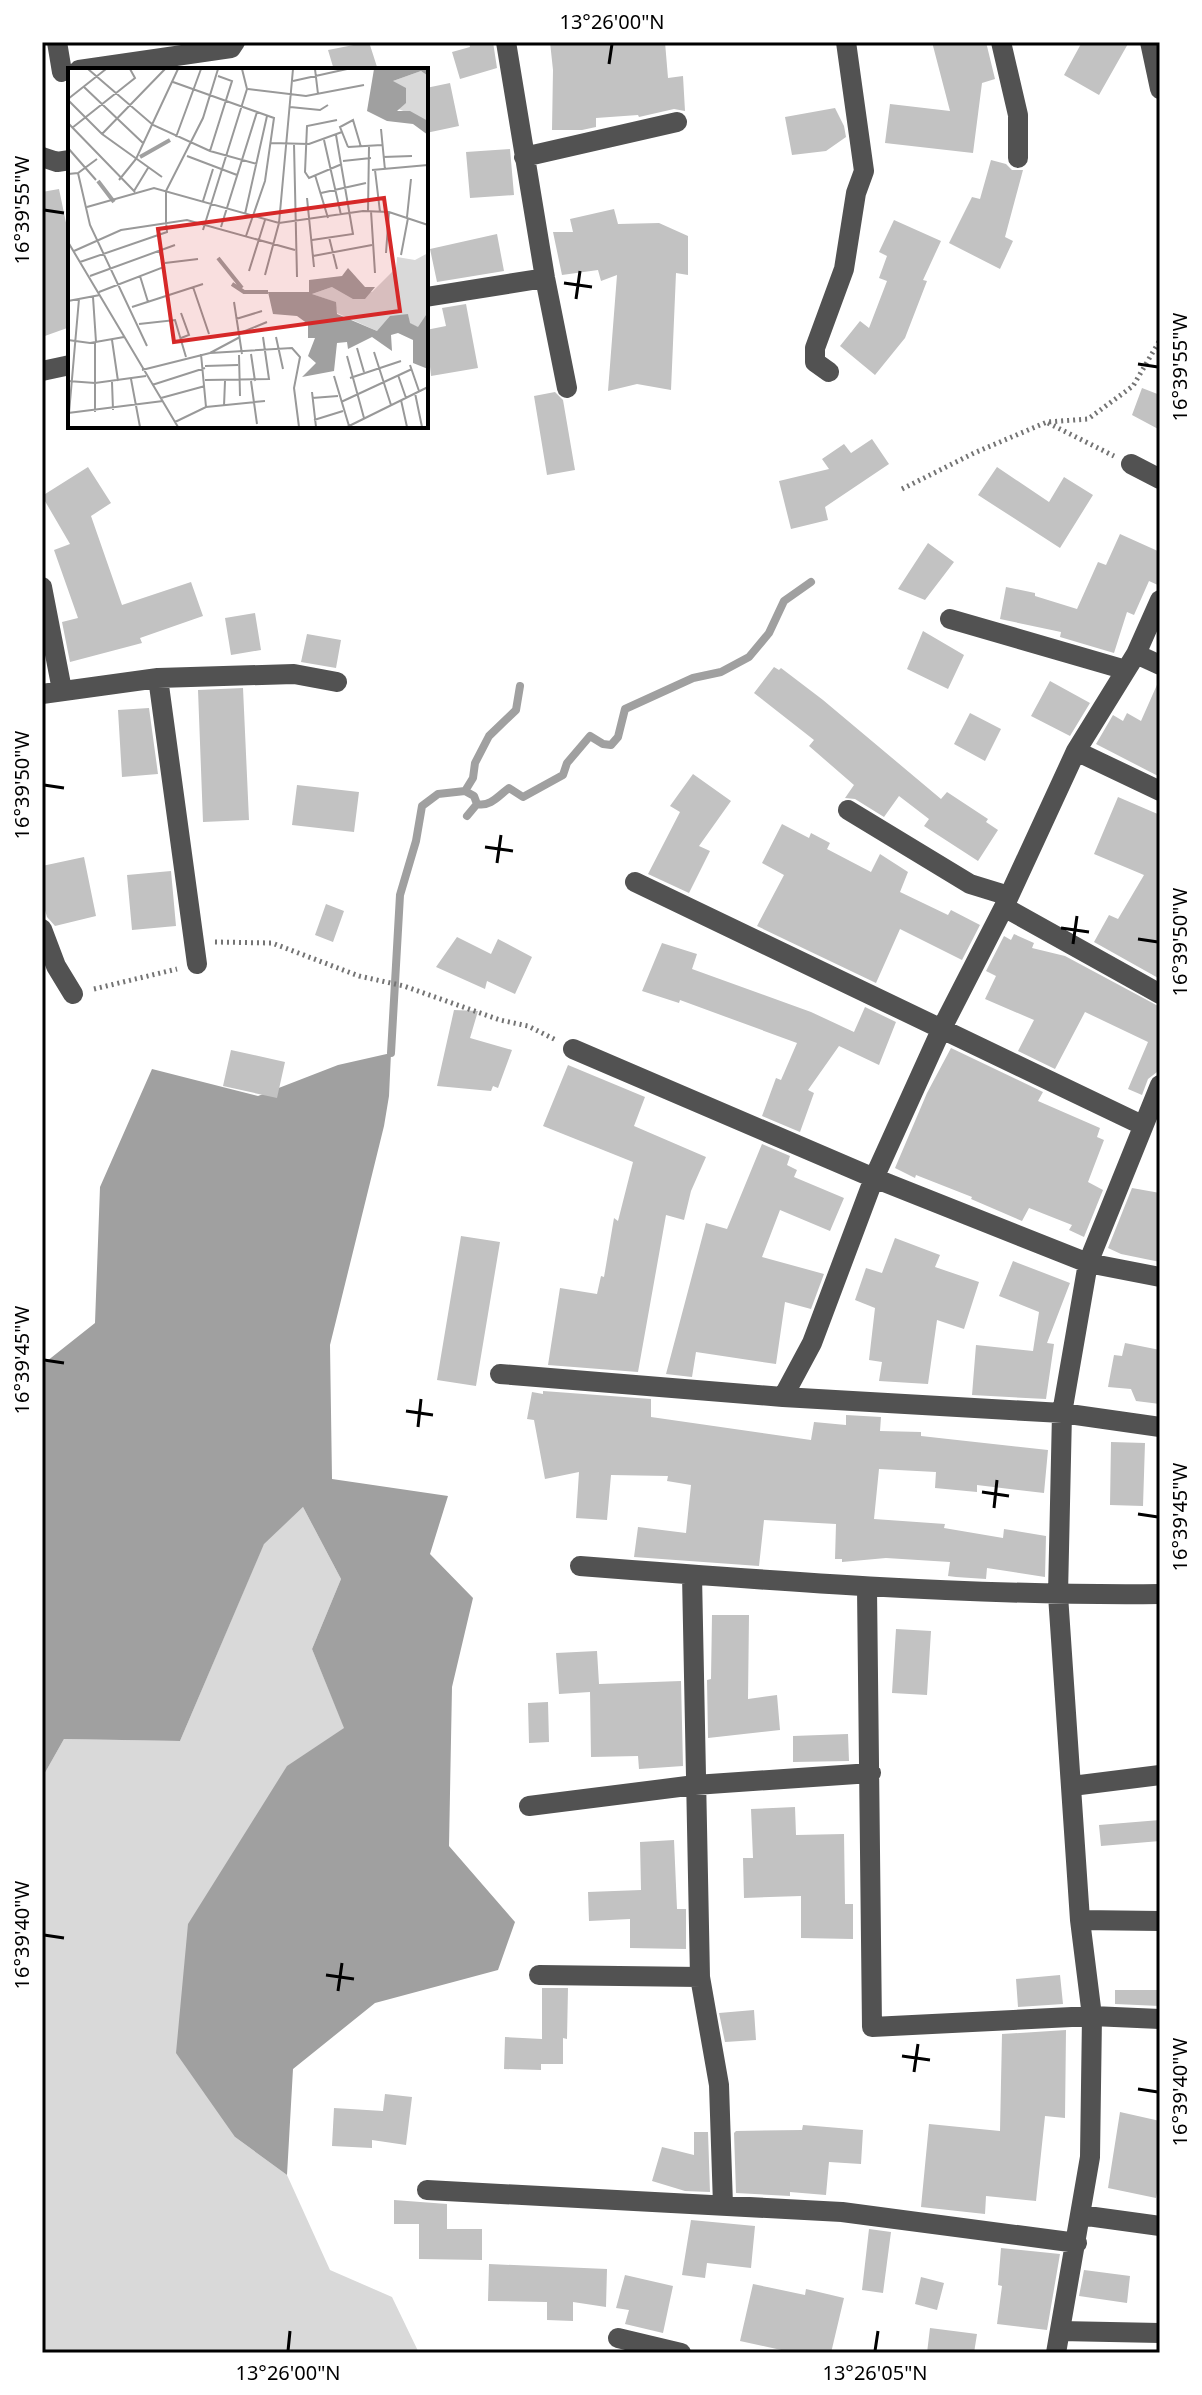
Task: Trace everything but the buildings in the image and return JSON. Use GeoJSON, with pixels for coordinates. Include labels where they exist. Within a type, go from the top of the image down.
{"type":"FeatureCollection","features":[{"type":"Feature","properties":{"kind":"street"},"geometry":{"type":"LineString","coordinates":[[57,42],[63,72]]}},
{"type":"Feature","properties":{"kind":"street"},"geometry":{"type":"LineString","coordinates":[[91,68],[231,48],[235,42]]}},
{"type":"Feature","properties":{"kind":"street"},"geometry":{"type":"LineString","coordinates":[[506,42],[545,278],[567,388]]}},
{"type":"Feature","properties":{"kind":"street"},"geometry":{"type":"LineString","coordinates":[[829,372],[815,362],[815,348],[844,269],[856,193],[864,171],[846,42]]}},
{"type":"Feature","properties":{"kind":"street"},"geometry":{"type":"LineString","coordinates":[[1001,42],[1018,115],[1018,158]]}},
{"type":"Feature","properties":{"kind":"street"},"geometry":{"type":"LineString","coordinates":[[1150,42],[1160,89]]}},
{"type":"Feature","properties":{"kind":"street"},"geometry":{"type":"LineString","coordinates":[[524,157],[677,122]]}},
{"type":"Feature","properties":{"kind":"street"},"geometry":{"type":"LineString","coordinates":[[42,157],[57,162],[68,160]]}},
{"type":"Feature","properties":{"kind":"street"},"geometry":{"type":"LineString","coordinates":[[428,297],[545,278]]}},
{"type":"Feature","properties":{"kind":"street"},"geometry":{"type":"LineString","coordinates":[[42,371],[68,365]]}},
{"type":"Feature","properties":{"kind":"street"},"geometry":{"type":"LineString","coordinates":[[1131,464],[1160,479]]}},
{"type":"Feature","properties":{"kind":"street"},"geometry":{"type":"LineString","coordinates":[[42,587],[52,692],[158,678],[294,674],[337,682]]}},
{"type":"Feature","properties":{"kind":"street"},"geometry":{"type":"LineString","coordinates":[[783,1397],[812,1343],[874,1178],[942,1028],[1007,901],[1076,751],[1131,662],[1160,600]]}},
{"type":"Feature","properties":{"kind":"street"},"geometry":{"type":"LineString","coordinates":[[950,619],[1131,662],[1160,665]]}},
{"type":"Feature","properties":{"kind":"street"},"geometry":{"type":"LineString","coordinates":[[158,678],[197,964]]}},
{"type":"Feature","properties":{"kind":"street"},"geometry":{"type":"LineString","coordinates":[[1076,751],[1160,791]]}},
{"type":"Feature","properties":{"kind":"street"},"geometry":{"type":"LineString","coordinates":[[848,810],[1160,994]]}},
{"type":"Feature","properties":{"kind":"street"},"geometry":{"type":"LineString","coordinates":[[635,882],[1142,1125]]}},
{"type":"Feature","properties":{"kind":"street"},"geometry":{"type":"LineString","coordinates":[[42,929],[56,966],[73,994]]}},
{"type":"Feature","properties":{"kind":"street"},"geometry":{"type":"LineString","coordinates":[[573,1049],[874,1178],[1088,1263],[1160,1277]]}},
{"type":"Feature","properties":{"kind":"street"},"geometry":{"type":"LineString","coordinates":[[1056,2353],[1090,2157],[1092,2016],[1080,1920],[1058,1595],[1062,1413],[1088,1263],[1160,1085]]}},
{"type":"Feature","properties":{"kind":"street"},"geometry":{"type":"LineString","coordinates":[[500,1374],[783,1397],[1062,1413],[1160,1427]]}},
{"type":"Feature","properties":{"kind":"street"},"geometry":{"type":"LineString","coordinates":[[580,1566],[867,1588],[1058,1595],[1160,1594]]}},
{"type":"Feature","properties":{"kind":"street"},"geometry":{"type":"LineString","coordinates":[[692,1575],[700,1977],[719,2085],[723,2205]]}},
{"type":"Feature","properties":{"kind":"street"},"geometry":{"type":"LineString","coordinates":[[867,1588],[872,2027],[1092,2016],[1160,2019]]}},
{"type":"Feature","properties":{"kind":"street"},"geometry":{"type":"LineString","coordinates":[[529,1806],[695,1785],[871,1773]]}},
{"type":"Feature","properties":{"kind":"street"},"geometry":{"type":"LineString","coordinates":[[1072,1786],[1160,1775]]}},
{"type":"Feature","properties":{"kind":"street"},"geometry":{"type":"LineString","coordinates":[[1080,1920],[1160,1921]]}},
{"type":"Feature","properties":{"kind":"street"},"geometry":{"type":"LineString","coordinates":[[539,1975],[700,1977]]}},
{"type":"Feature","properties":{"kind":"street"},"geometry":{"type":"LineString","coordinates":[[427,2190],[842,2212],[1077,2243]]}},
{"type":"Feature","properties":{"kind":"street"},"geometry":{"type":"LineString","coordinates":[[1080,2215],[1160,2226]]}},
{"type":"Feature","properties":{"kind":"street"},"geometry":{"type":"LineString","coordinates":[[1060,2331],[1160,2333]]}},
{"type":"Feature","properties":{"kind":"street"},"geometry":{"type":"LineString","coordinates":[[618,2338],[681,2353]]}},
{"type":"Feature","properties":{"kind":"path"},"geometry":{"type":"LineString","coordinates":[[902,489],[974,453],[1047,422],[1088,419],[1133,386],[1160,340]]}},
{"type":"Feature","properties":{"kind":"path"},"geometry":{"type":"LineString","coordinates":[[1047,422],[1131,464]]}},
{"type":"Feature","properties":{"kind":"path"},"geometry":{"type":"LineString","coordinates":[[73,994],[197,964],[211,942],[272,943],[359,976],[404,986],[500,1020],[528,1026],[573,1049]]}},
{"type":"Feature","properties":{"kind":"shaded area"},"geometry":{"type":"Polygon","coordinates":[[[391,1053],[384,1126],[330,1345],[332,1479],[448,1496],[430,1554],[473,1598],[452,1687],[449,1846],[515,1922],[498,1970],[375,2003],[293,2069],[287,2175],[235,2137],[176,2053],[188,1924],[287,1766],[344,1728],[312,1649],[341,1579],[303,1507],[264,1544],[180,1741],[64,1739],[42,1778],[42,1365],[95,1323],[100,1187],[152,1069],[258,1096],[338,1065],[391,1053]]]}},
{"type":"Feature","properties":{"kind":"shaded area"},"geometry":{"type":"Polygon","coordinates":[[[303,1507],[341,1579],[312,1649],[345,1729],[287,1767],[235,2137],[287,2175],[330,2270],[392,2297],[419,2353],[42,2353],[42,1778],[64,1739],[180,1741],[264,1543],[303,1507]]]}},
{"type":"Feature","properties":{"kind":"waterway"},"geometry":{"type":"LineString","coordinates":[[465,791],[474,796],[477,804],[486,804],[509,788],[523,797],[563,775],[567,763],[590,736],[611,745],[618,737],[625,709],[693,678],[721,672],[749,657],[769,633],[784,601],[811,582]]}},
{"type":"Feature","properties":{"kind":"waterway"},"geometry":{"type":"LineString","coordinates":[[391,1053],[400,895],[416,841],[422,806],[438,794],[465,791],[489,736],[516,710],[520,686]]}},
{"type":"Feature","properties":{"kind":"waterway"},"geometry":{"type":"LineString","coordinates":[[467,816],[477,804]]}}]}
